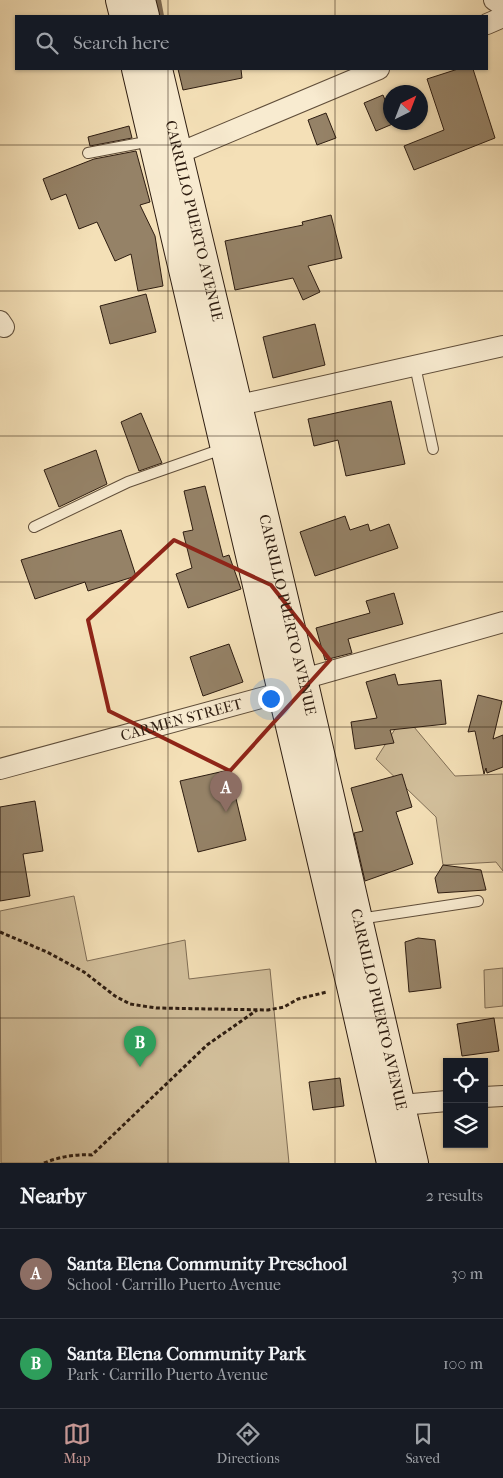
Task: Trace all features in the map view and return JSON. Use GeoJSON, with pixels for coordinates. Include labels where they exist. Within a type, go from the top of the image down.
{"type":"FeatureCollection","features":[{"type":"Feature","properties":{"kind":"main road"},"geometry":{"type":"LineString","coordinates":[[120,0],[124,15]]}},
{"type":"Feature","properties":{"kind":"main road"},"geometry":{"type":"LineString","coordinates":[[141,0],[145,15]]}},
{"type":"Feature","properties":{"kind":"main road","name":"CARRILLO PUERTO AVENUE"},"geometry":{"type":"LineString","coordinates":[[136,70],[225,448],[358,919],[414,1163]]}},
{"type":"Feature","properties":{"kind":"main road","name":"CARRILLO PUERTO AVENUE"},"geometry":{"type":"LineString","coordinates":[[158,70],[239,405],[351,986],[391,1163]]}},
{"type":"Feature","properties":{"kind":"street"},"geometry":{"type":"LineString","coordinates":[[179,153],[377,70]]}},
{"type":"Feature","properties":{"kind":"street"},"geometry":{"type":"LineString","coordinates":[[239,405],[503,346]]}},
{"type":"Feature","properties":{"kind":"street","name":"CARMEN STREET"},"geometry":{"type":"LineString","coordinates":[[0,769],[293,686],[503,622]]}},
{"type":"Feature","properties":{"kind":"street"},"geometry":{"type":"LineString","coordinates":[[488,1098],[503,1096]]}},
{"type":"Feature","properties":{"kind":"street"},"geometry":{"type":"LineString","coordinates":[[401,1105],[443,1101]]}},
{"type":"Feature","properties":{"kind":"lane"},"geometry":{"type":"LineString","coordinates":[[88,152],[153,141]]}},
{"type":"Feature","properties":{"kind":"lane"},"geometry":{"type":"LineString","coordinates":[[415,366],[433,449]]}},
{"type":"Feature","properties":{"kind":"lane"},"geometry":{"type":"LineString","coordinates":[[34,526],[128,482],[225,448]]}},
{"type":"Feature","properties":{"kind":"lane"},"geometry":{"type":"LineString","coordinates":[[358,919],[478,901]]}},
{"type":"Feature","properties":{"kind":"path"},"geometry":{"type":"LineString","coordinates":[[0,932],[47,952],[84,972],[115,996],[130,1004],[156,1008],[258,1010],[284,1007],[298,999],[351,986]]}},
{"type":"Feature","properties":{"kind":"path"},"geometry":{"type":"LineString","coordinates":[[44,1163],[80,1154],[92,1155],[207,1045],[258,1010]]}},
{"type":"Feature","properties":{"kind":"highlighted area"},"geometry":{"type":"Polygon","coordinates":[[[174,540],[271,585],[330,660],[230,771],[109,711],[88,620],[174,540]]]}},
{"type":"Feature","properties":{"kind":"shaded area"},"geometry":{"type":"Polygon","coordinates":[[[404,715],[455,776],[503,774],[503,871],[496,862],[443,865],[436,817],[376,759],[404,715]]]}},
{"type":"Feature","properties":{"kind":"shaded area"},"geometry":{"type":"Polygon","coordinates":[[[74,896],[87,961],[185,940],[189,979],[270,969],[289,1163],[1,1163],[0,911],[74,896]]]}},
{"type":"Feature","properties":{"kind":"shaded area"},"geometry":{"type":"Polygon","coordinates":[[[503,968],[503,1006],[485,1008],[484,970],[503,968]]]}},
{"type":"Feature","properties":{"kind":"building"},"geometry":{"type":"Polygon","coordinates":[[[178,70],[241,70],[242,78],[183,90],[178,70]]]}},
{"type":"Feature","properties":{"kind":"building"},"geometry":{"type":"Polygon","coordinates":[[[455,70],[473,70],[495,138],[414,170],[404,146],[444,130],[427,79],[455,70]]]}},
{"type":"Feature","properties":{"kind":"building"},"geometry":{"type":"Polygon","coordinates":[[[383,95],[383,128],[376,131],[364,103],[383,95]]]}},
{"type":"Feature","properties":{"kind":"building"},"geometry":{"type":"Polygon","coordinates":[[[326,113],[336,138],[317,145],[308,120],[326,113]]]}},
{"type":"Feature","properties":{"kind":"building"},"geometry":{"type":"Polygon","coordinates":[[[129,126],[132,138],[90,146],[88,137],[129,126]]]}},
{"type":"Feature","properties":{"kind":"building"},"geometry":{"type":"Polygon","coordinates":[[[136,151],[150,202],[140,205],[155,236],[163,286],[138,291],[131,254],[115,261],[97,222],[79,229],[66,194],[51,200],[43,179],[94,159],[136,151]]]}},
{"type":"Feature","properties":{"kind":"building"},"geometry":{"type":"Polygon","coordinates":[[[331,215],[342,258],[308,266],[320,292],[303,300],[293,278],[235,290],[225,241],[303,225],[302,222],[331,215]]]}},
{"type":"Feature","properties":{"kind":"building"},"geometry":{"type":"Polygon","coordinates":[[[146,294],[156,332],[110,344],[100,306],[146,294]]]}},
{"type":"Feature","properties":{"kind":"building"},"geometry":{"type":"Polygon","coordinates":[[[315,324],[325,365],[273,378],[263,337],[315,324]]]}},
{"type":"Feature","properties":{"kind":"building"},"geometry":{"type":"Polygon","coordinates":[[[391,401],[405,464],[346,476],[338,440],[314,446],[308,419],[391,401]]]}},
{"type":"Feature","properties":{"kind":"building"},"geometry":{"type":"Polygon","coordinates":[[[141,413],[162,463],[139,471],[121,422],[141,413]]]}},
{"type":"Feature","properties":{"kind":"building"},"geometry":{"type":"Polygon","coordinates":[[[96,450],[107,484],[59,507],[44,470],[96,450]]]}},
{"type":"Feature","properties":{"kind":"building"},"geometry":{"type":"Polygon","coordinates":[[[205,486],[223,557],[229,555],[241,589],[188,608],[176,574],[192,568],[183,532],[193,530],[184,491],[205,486]]]}},
{"type":"Feature","properties":{"kind":"building"},"geometry":{"type":"Polygon","coordinates":[[[345,516],[350,530],[368,524],[370,531],[389,524],[398,548],[315,576],[300,532],[345,516]]]}},
{"type":"Feature","properties":{"kind":"building"},"geometry":{"type":"Polygon","coordinates":[[[121,530],[136,576],[88,591],[85,582],[35,599],[21,560],[121,530]]]}},
{"type":"Feature","properties":{"kind":"building"},"geometry":{"type":"Polygon","coordinates":[[[394,593],[403,624],[348,639],[352,653],[325,660],[316,628],[370,613],[366,601],[394,593]]]}},
{"type":"Feature","properties":{"kind":"building"},"geometry":{"type":"Polygon","coordinates":[[[229,644],[243,682],[203,696],[190,657],[229,644]]]}},
{"type":"Feature","properties":{"kind":"building"},"geometry":{"type":"Polygon","coordinates":[[[395,674],[398,685],[441,680],[446,724],[390,730],[394,743],[355,749],[351,722],[377,718],[366,682],[395,674]]]}},
{"type":"Feature","properties":{"kind":"building"},"geometry":{"type":"Polygon","coordinates":[[[478,695],[502,701],[493,739],[503,735],[503,767],[487,773],[486,768],[484,774],[475,731],[468,732],[478,695]]]}},
{"type":"Feature","properties":{"kind":"building"},"geometry":{"type":"Polygon","coordinates":[[[229,770],[246,840],[198,852],[180,781],[229,770]]]}},
{"type":"Feature","properties":{"kind":"building"},"geometry":{"type":"Polygon","coordinates":[[[402,774],[412,807],[396,812],[413,864],[365,881],[354,833],[363,831],[351,788],[402,774]]]}},
{"type":"Feature","properties":{"kind":"building"},"geometry":{"type":"Polygon","coordinates":[[[35,801],[43,851],[23,854],[30,896],[0,901],[0,807],[35,801]]]}},
{"type":"Feature","properties":{"kind":"building"},"geometry":{"type":"Polygon","coordinates":[[[443,865],[481,870],[486,890],[438,893],[435,878],[443,865]]]}},
{"type":"Feature","properties":{"kind":"building"},"geometry":{"type":"Polygon","coordinates":[[[418,938],[435,940],[441,988],[409,992],[405,942],[418,938]]]}},
{"type":"Feature","properties":{"kind":"building"},"geometry":{"type":"Polygon","coordinates":[[[494,1018],[499,1051],[462,1056],[457,1024],[494,1018]]]}},
{"type":"Feature","properties":{"kind":"building"},"geometry":{"type":"Polygon","coordinates":[[[340,1078],[344,1106],[313,1110],[309,1082],[340,1078]]]}},
{"type":"Feature","properties":{"kind":"waterway"},"geometry":{"type":"LineString","coordinates":[[157,0],[160,15]]}},
{"type":"Feature","properties":{"kind":"place","name":"Santa Elena Community Preschool"},"geometry":{"type":"Point","coordinates":[226,812]}},
{"type":"Feature","properties":{"kind":"place","name":"Santa Elena Community Park"},"geometry":{"type":"Point","coordinates":[140,1067]}}]}
